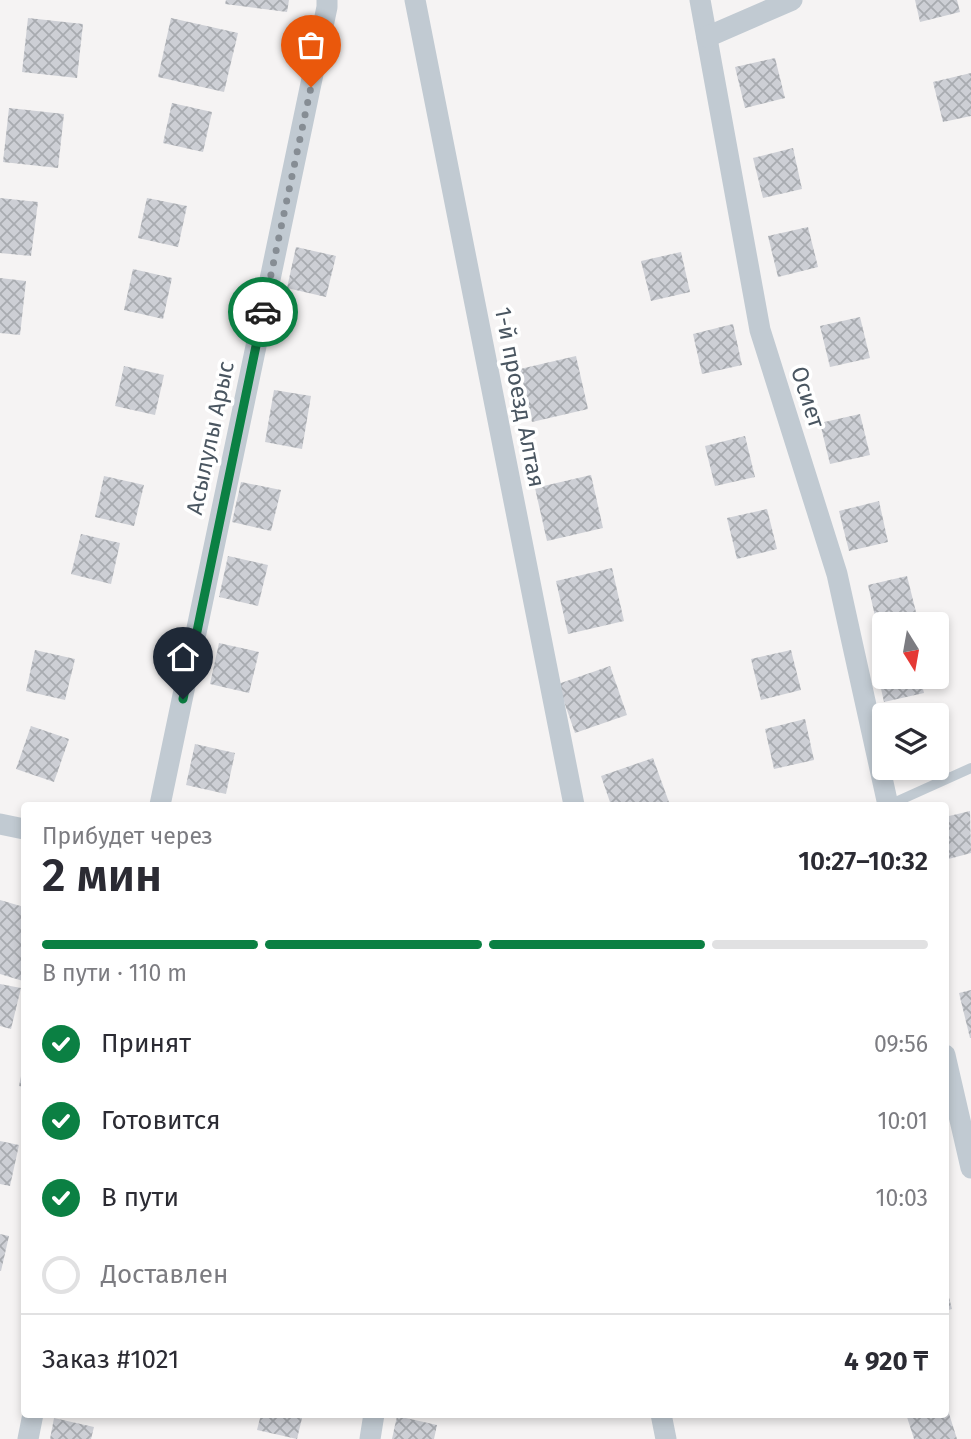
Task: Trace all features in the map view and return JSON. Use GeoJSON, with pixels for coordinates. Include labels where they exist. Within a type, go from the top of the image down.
{"type":"FeatureCollection","features":[{"type":"Feature","properties":{"kind":"street","name":"Асылулы Арыс"},"geometry":{"type":"LineString","coordinates":[[161,802],[327,0]]}},
{"type":"Feature","properties":{"kind":"street","name":"1-й проезд Алтая"},"geometry":{"type":"LineString","coordinates":[[415,0],[573,802]]}},
{"type":"Feature","properties":{"kind":"street","name":"Осиет"},"geometry":{"type":"LineString","coordinates":[[700,0],[760,330],[837,574],[887,802]]}},
{"type":"Feature","properties":{"kind":"street"},"geometry":{"type":"LineString","coordinates":[[708,37],[792,0]]}},
{"type":"Feature","properties":{"kind":"street"},"geometry":{"type":"LineString","coordinates":[[0,824],[21,828]]}},
{"type":"Feature","properties":{"kind":"street"},"geometry":{"type":"LineString","coordinates":[[949,1072],[971,1168]]}},
{"type":"Feature","properties":{"kind":"street"},"geometry":{"type":"LineString","coordinates":[[28,1439],[32,1418]]}},
{"type":"Feature","properties":{"kind":"street"},"geometry":{"type":"LineString","coordinates":[[370,1439],[373,1418]]}},
{"type":"Feature","properties":{"kind":"street"},"geometry":{"type":"LineString","coordinates":[[662,1418],[666,1439]]}},
{"type":"Feature","properties":{"kind":"lane"},"geometry":{"type":"LineString","coordinates":[[895,802],[971,768]]}},
{"type":"Feature","properties":{"kind":"building"},"geometry":{"type":"Polygon","coordinates":[[[226,0],[289,0],[287,12],[225,4],[226,0]]]}},
{"type":"Feature","properties":{"kind":"building"},"geometry":{"type":"Polygon","coordinates":[[[915,0],[957,0],[960,12],[920,22],[915,0]]]}},
{"type":"Feature","properties":{"kind":"building"},"geometry":{"type":"Polygon","coordinates":[[[28,18],[83,24],[77,78],[22,72],[28,18]]]}},
{"type":"Feature","properties":{"kind":"building"},"geometry":{"type":"Polygon","coordinates":[[[171,18],[238,33],[224,92],[158,77],[171,18]]]}},
{"type":"Feature","properties":{"kind":"building"},"geometry":{"type":"Polygon","coordinates":[[[775,58],[785,98],[745,108],[735,67],[775,58]]]}},
{"type":"Feature","properties":{"kind":"building"},"geometry":{"type":"Polygon","coordinates":[[[971,73],[971,116],[943,122],[933,82],[971,73]]]}},
{"type":"Feature","properties":{"kind":"building"},"geometry":{"type":"Polygon","coordinates":[[[172,103],[212,112],[203,152],[163,143],[172,103]]]}},
{"type":"Feature","properties":{"kind":"building"},"geometry":{"type":"Polygon","coordinates":[[[9,108],[64,114],[58,168],[3,162],[9,108]]]}},
{"type":"Feature","properties":{"kind":"building"},"geometry":{"type":"Polygon","coordinates":[[[793,148],[802,189],[763,198],[753,158],[793,148]]]}},
{"type":"Feature","properties":{"kind":"building"},"geometry":{"type":"Polygon","coordinates":[[[0,198],[38,202],[31,256],[0,253],[0,198]]]}},
{"type":"Feature","properties":{"kind":"building"},"geometry":{"type":"Polygon","coordinates":[[[147,198],[187,206],[178,247],[138,238],[147,198]]]}},
{"type":"Feature","properties":{"kind":"building"},"geometry":{"type":"Polygon","coordinates":[[[808,227],[818,267],[778,277],[768,236],[808,227]]]}},
{"type":"Feature","properties":{"kind":"building"},"geometry":{"type":"Polygon","coordinates":[[[296,247],[336,256],[326,297],[287,288],[296,247]]]}},
{"type":"Feature","properties":{"kind":"building"},"geometry":{"type":"Polygon","coordinates":[[[681,252],[690,292],[651,301],[641,261],[681,252]]]}},
{"type":"Feature","properties":{"kind":"building"},"geometry":{"type":"Polygon","coordinates":[[[133,269],[172,278],[163,319],[124,310],[133,269]]]}},
{"type":"Feature","properties":{"kind":"building"},"geometry":{"type":"Polygon","coordinates":[[[0,278],[26,281],[20,335],[0,333],[0,278]]]}},
{"type":"Feature","properties":{"kind":"building"},"geometry":{"type":"Polygon","coordinates":[[[860,317],[870,358],[830,367],[820,326],[860,317]]]}},
{"type":"Feature","properties":{"kind":"building"},"geometry":{"type":"Polygon","coordinates":[[[733,324],[742,365],[702,374],[693,334],[733,324]]]}},
{"type":"Feature","properties":{"kind":"building"},"geometry":{"type":"Polygon","coordinates":[[[576,356],[588,409],[532,422],[520,369],[576,356]]]}},
{"type":"Feature","properties":{"kind":"building"},"geometry":{"type":"Polygon","coordinates":[[[124,366],[164,375],[155,415],[115,406],[124,366]]]}},
{"type":"Feature","properties":{"kind":"building"},"geometry":{"type":"Polygon","coordinates":[[[274,390],[311,396],[302,449],[265,442],[274,390]]]}},
{"type":"Feature","properties":{"kind":"building"},"geometry":{"type":"Polygon","coordinates":[[[860,414],[870,455],[830,464],[820,423],[860,414]]]}},
{"type":"Feature","properties":{"kind":"building"},"geometry":{"type":"Polygon","coordinates":[[[745,436],[755,477],[715,486],[705,446],[745,436]]]}},
{"type":"Feature","properties":{"kind":"building"},"geometry":{"type":"Polygon","coordinates":[[[591,475],[603,528],[547,541],[535,488],[591,475]]]}},
{"type":"Feature","properties":{"kind":"building"},"geometry":{"type":"Polygon","coordinates":[[[104,476],[144,485],[134,526],[95,517],[104,476]]]}},
{"type":"Feature","properties":{"kind":"building"},"geometry":{"type":"Polygon","coordinates":[[[241,482],[281,490],[271,531],[232,522],[241,482]]]}},
{"type":"Feature","properties":{"kind":"building"},"geometry":{"type":"Polygon","coordinates":[[[879,501],[888,542],[849,551],[839,511],[879,501]]]}},
{"type":"Feature","properties":{"kind":"building"},"geometry":{"type":"Polygon","coordinates":[[[767,509],[777,549],[737,559],[727,518],[767,509]]]}},
{"type":"Feature","properties":{"kind":"building"},"geometry":{"type":"Polygon","coordinates":[[[81,534],[120,543],[111,584],[71,574],[81,534]]]}},
{"type":"Feature","properties":{"kind":"building"},"geometry":{"type":"Polygon","coordinates":[[[228,556],[268,565],[258,606],[219,597],[228,556]]]}},
{"type":"Feature","properties":{"kind":"building"},"geometry":{"type":"Polygon","coordinates":[[[612,568],[624,621],[568,634],[556,581],[612,568]]]}},
{"type":"Feature","properties":{"kind":"building"},"geometry":{"type":"Polygon","coordinates":[[[907,576],[916,612],[874,612],[868,585],[907,576]]]}},
{"type":"Feature","properties":{"kind":"building"},"geometry":{"type":"Polygon","coordinates":[[[219,643],[259,652],[249,693],[210,684],[219,643]]]}},
{"type":"Feature","properties":{"kind":"building"},"geometry":{"type":"Polygon","coordinates":[[[35,650],[75,659],[65,700],[26,691],[35,650]]]}},
{"type":"Feature","properties":{"kind":"building"},"geometry":{"type":"Polygon","coordinates":[[[791,650],[801,690],[761,700],[751,659],[791,650]]]}},
{"type":"Feature","properties":{"kind":"building"},"geometry":{"type":"Polygon","coordinates":[[[610,666],[627,715],[575,733],[558,684],[610,666]]]}},
{"type":"Feature","properties":{"kind":"building"},"geometry":{"type":"Polygon","coordinates":[[[881,690],[923,690],[924,693],[884,702],[881,690]]]}},
{"type":"Feature","properties":{"kind":"building"},"geometry":{"type":"Polygon","coordinates":[[[805,719],[814,760],[774,769],[765,729],[805,719]]]}},
{"type":"Feature","properties":{"kind":"building"},"geometry":{"type":"Polygon","coordinates":[[[31,726],[69,739],[54,782],[16,769],[31,726]]]}},
{"type":"Feature","properties":{"kind":"building"},"geometry":{"type":"Polygon","coordinates":[[[195,744],[235,753],[226,794],[186,785],[195,744]]]}},
{"type":"Feature","properties":{"kind":"building"},"geometry":{"type":"Polygon","coordinates":[[[653,758],[669,802],[610,802],[601,776],[653,758]]]}},
{"type":"Feature","properties":{"kind":"building"},"geometry":{"type":"Polygon","coordinates":[[[970,811],[971,853],[949,859],[949,816],[970,811]]]}},
{"type":"Feature","properties":{"kind":"building"},"geometry":{"type":"Polygon","coordinates":[[[0,900],[21,906],[21,980],[0,974],[0,900]]]}},
{"type":"Feature","properties":{"kind":"building"},"geometry":{"type":"Polygon","coordinates":[[[0,984],[21,988],[11,1029],[0,1026],[0,984]]]}},
{"type":"Feature","properties":{"kind":"building"},"geometry":{"type":"Polygon","coordinates":[[[971,990],[971,1038],[970,1038],[959,993],[971,990]]]}},
{"type":"Feature","properties":{"kind":"building"},"geometry":{"type":"Polygon","coordinates":[[[0,1141],[19,1145],[10,1186],[0,1184],[0,1141]]]}},
{"type":"Feature","properties":{"kind":"building"},"geometry":{"type":"Polygon","coordinates":[[[0,1234],[9,1236],[1,1271],[0,1271],[0,1234]]]}},
{"type":"Feature","properties":{"kind":"building"},"geometry":{"type":"Polygon","coordinates":[[[949,1414],[957,1439],[914,1439],[907,1418],[949,1418],[949,1414]]]}},
{"type":"Feature","properties":{"kind":"building"},"geometry":{"type":"Polygon","coordinates":[[[54,1418],[94,1427],[91,1439],[50,1439],[54,1418]]]}},
{"type":"Feature","properties":{"kind":"building"},"geometry":{"type":"Polygon","coordinates":[[[260,1418],[302,1418],[297,1439],[257,1430],[260,1418]]]}},
{"type":"Feature","properties":{"kind":"building"},"geometry":{"type":"Polygon","coordinates":[[[397,1418],[437,1425],[434,1439],[392,1439],[397,1418]]]}},
{"type":"Feature","properties":{"kind":"way so far"},"geometry":{"type":"LineString","coordinates":[[263,312],[311,87]]}},
{"type":"Feature","properties":{"kind":"route"},"geometry":{"type":"LineString","coordinates":[[183,699],[263,312]]}}]}
